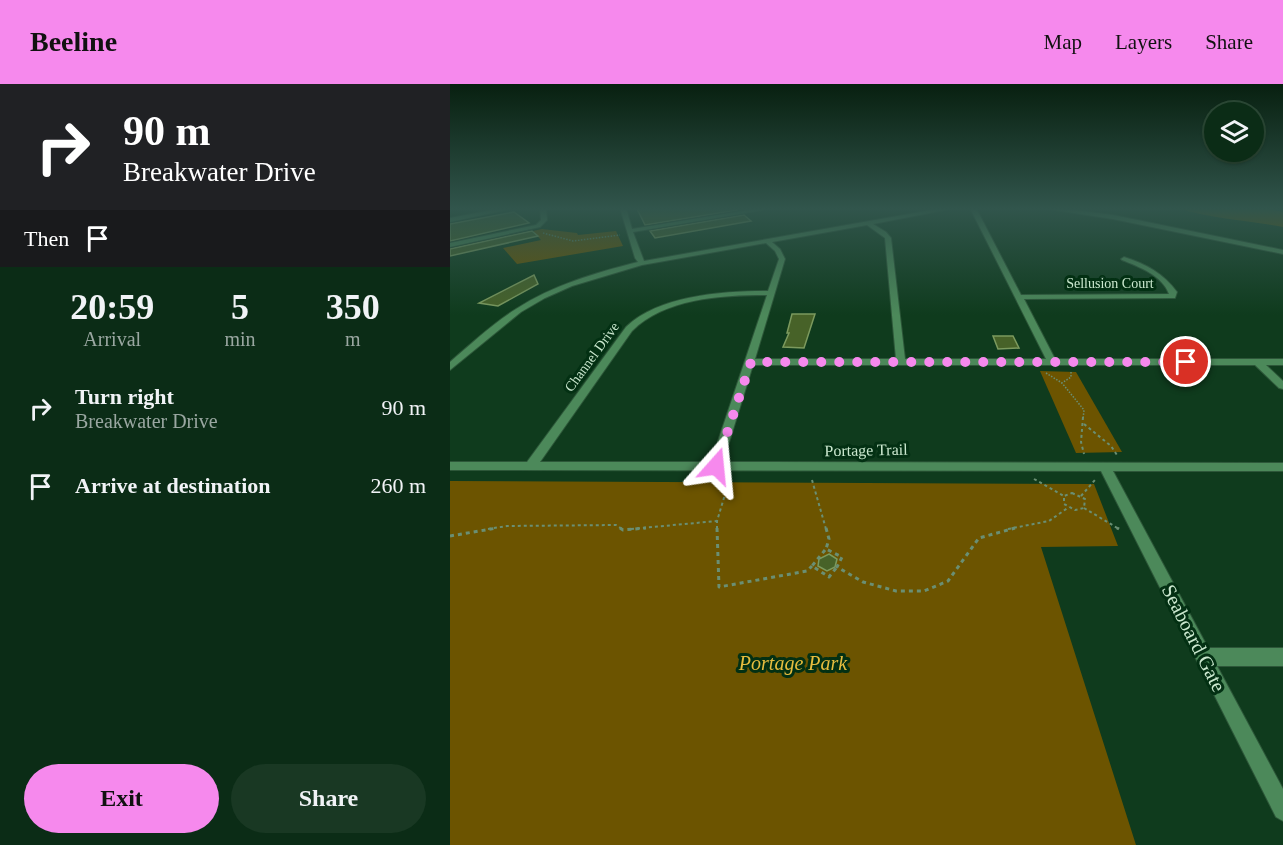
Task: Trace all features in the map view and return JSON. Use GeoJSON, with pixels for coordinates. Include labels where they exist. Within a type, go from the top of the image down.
{"type":"FeatureCollection","features":[{"type":"Feature","properties":{"kind":"street"},"geometry":{"type":"LineString","coordinates":[[633,244],[642,263]]}},
{"type":"Feature","properties":{"kind":"street"},"geometry":{"type":"LineString","coordinates":[[450,367],[455,358],[530,303],[598,274],[642,263],[753,244]]}},
{"type":"Feature","properties":{"kind":"street"},"geometry":{"type":"LineString","coordinates":[[716,466],[782,259],[778,250],[770,244]]}},
{"type":"Feature","properties":{"kind":"street"},"geometry":{"type":"LineString","coordinates":[[889,244],[901,362]]}},
{"type":"Feature","properties":{"kind":"street"},"geometry":{"type":"LineString","coordinates":[[991,244],[1052,362]]}},
{"type":"Feature","properties":{"kind":"street"},"geometry":{"type":"LineString","coordinates":[[1242,244],[1283,252]]}},
{"type":"Feature","properties":{"kind":"street","name":"Sellusion Court"},"geometry":{"type":"LineString","coordinates":[[1018,297],[1172,296],[1173,292],[1168,284],[1153,269],[1124,259]]}},
{"type":"Feature","properties":{"kind":"street","name":"Channel Drive"},"geometry":{"type":"LineString","coordinates":[[531,465],[629,329],[644,316],[670,307],[728,295],[772,293]]}},
{"type":"Feature","properties":{"kind":"street"},"geometry":{"type":"LineString","coordinates":[[751,362],[1283,363]]}},
{"type":"Feature","properties":{"kind":"street"},"geometry":{"type":"LineString","coordinates":[[1257,362],[1283,386]]}},
{"type":"Feature","properties":{"kind":"street","name":"Portage Trail"},"geometry":{"type":"LineString","coordinates":[[450,466],[1283,467]]}},
{"type":"Feature","properties":{"kind":"street","name":"Seaboard Gate"},"geometry":{"type":"LineString","coordinates":[[1105,467],[1283,810]]}},
{"type":"Feature","properties":{"kind":"street"},"geometry":{"type":"LineString","coordinates":[[1204,657],[1283,657]]}},
{"type":"Feature","properties":{"kind":"path"},"geometry":{"type":"LineString","coordinates":[[1062,383],[1071,377],[1069,367]]}},
{"type":"Feature","properties":{"kind":"path"},"geometry":{"type":"LineString","coordinates":[[1043,370],[1062,383],[1084,410],[1081,442],[1086,459]]}},
{"type":"Feature","properties":{"kind":"path"},"geometry":{"type":"LineString","coordinates":[[1083,424],[1111,446],[1120,459]]}},
{"type":"Feature","properties":{"kind":"path"},"geometry":{"type":"LineString","coordinates":[[732,473],[717,521],[719,587],[807,571],[812,566],[826,549],[829,539],[812,480]]}},
{"type":"Feature","properties":{"kind":"path"},"geometry":{"type":"LineString","coordinates":[[1034,479],[1064,496]]}},
{"type":"Feature","properties":{"kind":"path"},"geometry":{"type":"LineString","coordinates":[[1080,497],[1095,480]]}},
{"type":"Feature","properties":{"kind":"path"},"geometry":{"type":"LineString","coordinates":[[1064,496],[1072,493],[1085,499],[1084,508]]}},
{"type":"Feature","properties":{"kind":"path"},"geometry":{"type":"LineString","coordinates":[[1064,496],[1064,504],[1075,510],[1084,508],[1119,529]]}},
{"type":"Feature","properties":{"kind":"path"},"geometry":{"type":"LineString","coordinates":[[837,567],[863,582],[896,591],[924,591],[948,581],[980,538],[994,532],[1049,521],[1069,507]]}},
{"type":"Feature","properties":{"kind":"path"},"geometry":{"type":"LineString","coordinates":[[450,536],[507,526],[616,525],[623,530],[717,521]]}},
{"type":"Feature","properties":{"kind":"path"},"geometry":{"type":"LineString","coordinates":[[812,566],[829,577],[842,557],[826,549]]}},
{"type":"Feature","properties":{"kind":"green space"},"geometry":{"type":"Polygon","coordinates":[[[524,244],[622,244],[623,246],[517,264],[503,248],[524,244]]]}},
{"type":"Feature","properties":{"kind":"green space"},"geometry":{"type":"Polygon","coordinates":[[[1040,371],[1076,372],[1122,452],[1076,453],[1040,371]]]}},
{"type":"Feature","properties":{"kind":"green space","name":"Portage Park"},"geometry":{"type":"Polygon","coordinates":[[[450,481],[1094,484],[1118,546],[1041,547],[1136,845],[450,845],[450,481]]]}},
{"type":"Feature","properties":{"kind":"building"},"geometry":{"type":"Polygon","coordinates":[[[475,244],[505,244],[450,256],[450,249],[475,244]]]}},
{"type":"Feature","properties":{"kind":"building"},"geometry":{"type":"Polygon","coordinates":[[[534,275],[538,284],[498,306],[479,303],[534,275]]]}},
{"type":"Feature","properties":{"kind":"building"},"geometry":{"type":"Polygon","coordinates":[[[792,314],[815,314],[804,348],[783,347],[789,333],[787,333],[792,314]]]}},
{"type":"Feature","properties":{"kind":"building"},"geometry":{"type":"Polygon","coordinates":[[[993,336],[1013,336],[1019,348],[998,349],[993,336]]]}},
{"type":"Feature","properties":{"kind":"building"},"geometry":{"type":"Polygon","coordinates":[[[829,554],[837,559],[835,567],[827,571],[818,566],[819,559],[829,554]]]}},
{"type":"Feature","properties":{"kind":"route"},"geometry":{"type":"LineString","coordinates":[[716,466],[751,362],[1186,362]]}}]}
